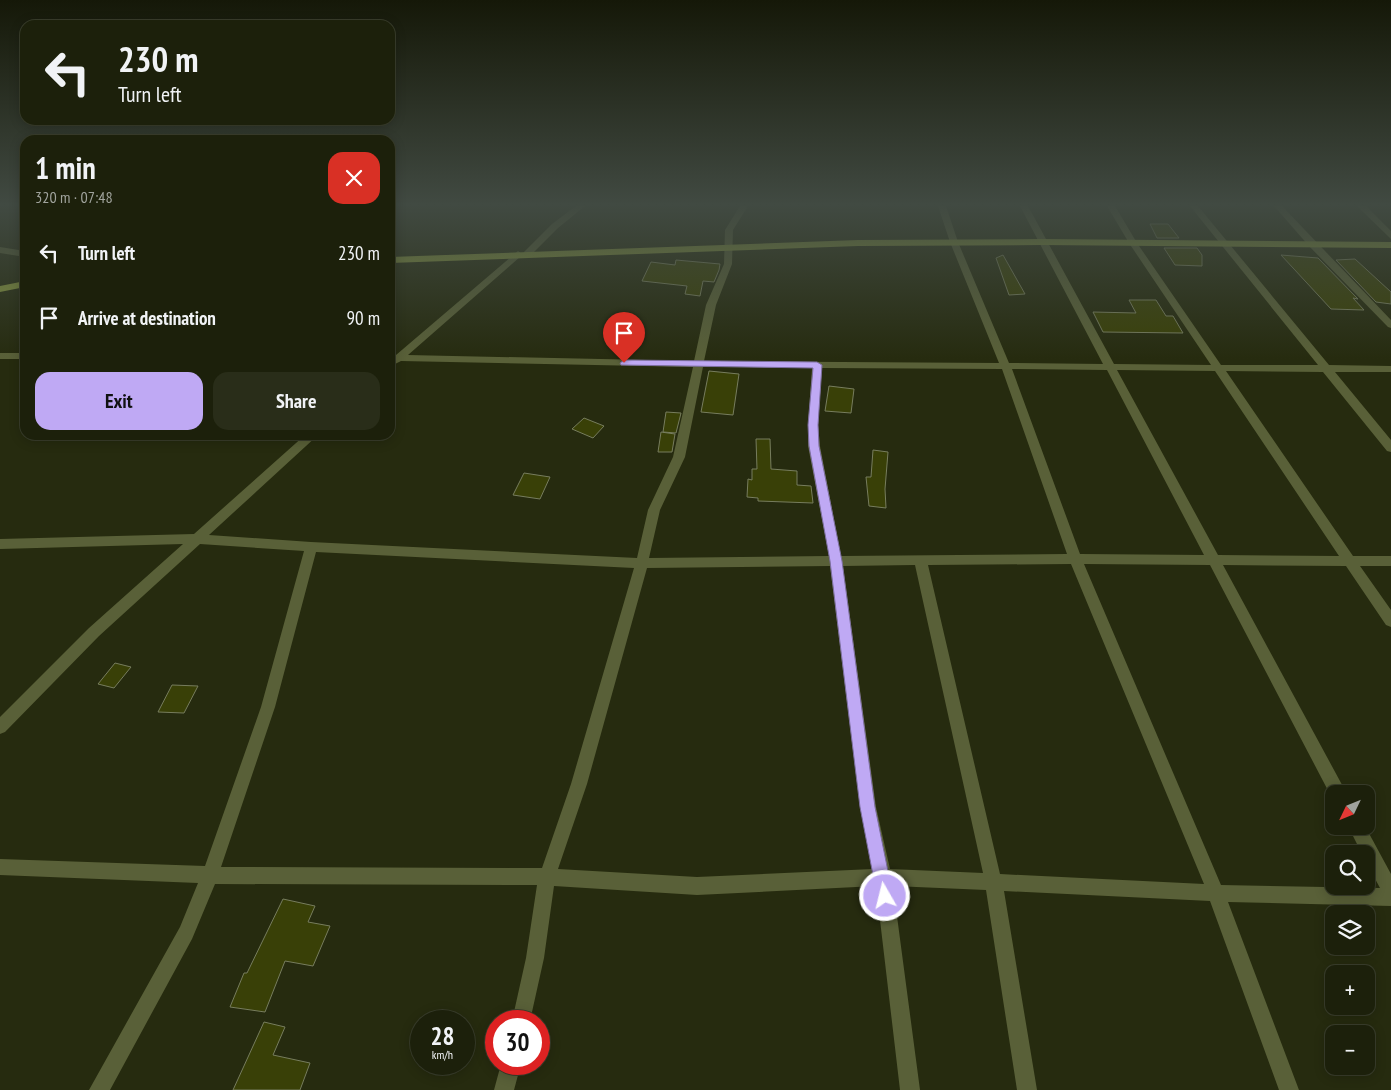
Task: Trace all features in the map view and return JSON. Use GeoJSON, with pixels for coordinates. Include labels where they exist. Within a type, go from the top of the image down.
{"type":"FeatureCollection","features":[{"type":"Feature","properties":{"kind":"main road"},"geometry":{"type":"LineString","coordinates":[[395,260],[459,257]]}},
{"type":"Feature","properties":{"kind":"main road"},"geometry":{"type":"LineString","coordinates":[[0,289],[20,285]]}},
{"type":"Feature","properties":{"kind":"street"},"geometry":{"type":"LineString","coordinates":[[395,358],[519,257]]}},
{"type":"Feature","properties":{"kind":"street"},"geometry":{"type":"LineString","coordinates":[[523,1010],[547,877],[579,784],[642,563],[654,510],[679,457],[712,305],[728,264],[729,257]]}},
{"type":"Feature","properties":{"kind":"street"},"geometry":{"type":"LineString","coordinates":[[960,257],[1006,367],[1075,559],[1216,893],[1289,1090]]}},
{"type":"Feature","properties":{"kind":"street"},"geometry":{"type":"LineString","coordinates":[[1050,257],[1334,785]]}},
{"type":"Feature","properties":{"kind":"street"},"geometry":{"type":"LineString","coordinates":[[1143,257],[1391,621]]}},
{"type":"Feature","properties":{"kind":"street"},"geometry":{"type":"LineString","coordinates":[[1234,257],[1391,448]]}},
{"type":"Feature","properties":{"kind":"street"},"geometry":{"type":"LineString","coordinates":[[1325,257],[1391,325]]}},
{"type":"Feature","properties":{"kind":"street"},"geometry":{"type":"LineString","coordinates":[[0,356],[20,356]]}},
{"type":"Feature","properties":{"kind":"street"},"geometry":{"type":"LineString","coordinates":[[395,360],[1006,367],[1391,368]]}},
{"type":"Feature","properties":{"kind":"street"},"geometry":{"type":"LineString","coordinates":[[817,365],[813,425],[814,446],[836,561],[868,807],[883,877],[910,1090]]}},
{"type":"Feature","properties":{"kind":"street"},"geometry":{"type":"LineString","coordinates":[[0,727],[94,632],[306,440]]}},
{"type":"Feature","properties":{"kind":"street"},"geometry":{"type":"LineString","coordinates":[[0,544],[196,539],[311,547],[642,563],[1075,559],[1391,561]]}},
{"type":"Feature","properties":{"kind":"street"},"geometry":{"type":"LineString","coordinates":[[99,1090],[186,933],[210,876],[268,707],[311,547]]}},
{"type":"Feature","properties":{"kind":"street"},"geometry":{"type":"LineString","coordinates":[[920,560],[994,884],[1027,1090]]}},
{"type":"Feature","properties":{"kind":"street"},"geometry":{"type":"LineString","coordinates":[[1361,835],[1391,891]]}},
{"type":"Feature","properties":{"kind":"street"},"geometry":{"type":"LineString","coordinates":[[0,867],[210,876],[547,877],[698,886],[844,877],[883,877],[994,884],[1216,893],[1391,897]]}},
{"type":"Feature","properties":{"kind":"street"},"geometry":{"type":"LineString","coordinates":[[504,1090],[508,1075]]}},
{"type":"Feature","properties":{"kind":"building"},"geometry":{"type":"Polygon","coordinates":[[[1004,257],[1025,294],[1009,295],[996,258],[1004,257]]]}},
{"type":"Feature","properties":{"kind":"building"},"geometry":{"type":"Polygon","coordinates":[[[1170,257],[1202,257],[1202,266],[1175,265],[1170,257]]]}},
{"type":"Feature","properties":{"kind":"building"},"geometry":{"type":"Polygon","coordinates":[[[1283,257],[1318,258],[1358,299],[1353,298],[1364,310],[1331,309],[1283,257]]]}},
{"type":"Feature","properties":{"kind":"building"},"geometry":{"type":"Polygon","coordinates":[[[1355,259],[1391,292],[1391,304],[1376,302],[1336,260],[1355,259]]]}},
{"type":"Feature","properties":{"kind":"building"},"geometry":{"type":"Polygon","coordinates":[[[676,260],[720,264],[714,282],[703,281],[700,296],[685,294],[687,286],[642,281],[651,262],[675,265],[676,260]]]}},
{"type":"Feature","properties":{"kind":"building"},"geometry":{"type":"Polygon","coordinates":[[[1129,300],[1156,300],[1166,316],[1173,316],[1183,333],[1103,332],[1093,312],[1136,313],[1129,300]]]}},
{"type":"Feature","properties":{"kind":"building"},"geometry":{"type":"Polygon","coordinates":[[[709,371],[739,374],[733,415],[701,412],[709,371]]]}},
{"type":"Feature","properties":{"kind":"building"},"geometry":{"type":"Polygon","coordinates":[[[829,386],[854,389],[851,413],[825,411],[829,386]]]}},
{"type":"Feature","properties":{"kind":"building"},"geometry":{"type":"Polygon","coordinates":[[[666,412],[681,413],[676,433],[663,432],[666,412]]]}},
{"type":"Feature","properties":{"kind":"building"},"geometry":{"type":"Polygon","coordinates":[[[584,418],[604,426],[593,438],[572,429],[584,418]]]}},
{"type":"Feature","properties":{"kind":"building"},"geometry":{"type":"Polygon","coordinates":[[[661,432],[675,434],[672,452],[658,452],[661,432]]]}},
{"type":"Feature","properties":{"kind":"building"},"geometry":{"type":"Polygon","coordinates":[[[756,439],[770,439],[771,469],[797,471],[797,485],[811,486],[813,503],[758,501],[758,498],[747,497],[748,479],[752,480],[752,469],[757,469],[756,439]]]}},
{"type":"Feature","properties":{"kind":"building"},"geometry":{"type":"Polygon","coordinates":[[[873,450],[888,452],[885,489],[886,508],[869,506],[866,477],[871,477],[873,450]]]}},
{"type":"Feature","properties":{"kind":"building"},"geometry":{"type":"Polygon","coordinates":[[[524,473],[550,477],[540,499],[513,495],[524,473]]]}},
{"type":"Feature","properties":{"kind":"building"},"geometry":{"type":"Polygon","coordinates":[[[115,663],[131,667],[114,688],[98,684],[115,663]]]}},
{"type":"Feature","properties":{"kind":"building"},"geometry":{"type":"Polygon","coordinates":[[[172,685],[198,686],[184,713],[158,712],[172,685]]]}},
{"type":"Feature","properties":{"kind":"building"},"geometry":{"type":"Polygon","coordinates":[[[283,899],[315,906],[308,922],[330,926],[313,966],[285,961],[265,1012],[230,1007],[244,973],[247,973],[283,899]]]}},
{"type":"Feature","properties":{"kind":"building"},"geometry":{"type":"Polygon","coordinates":[[[264,1022],[285,1027],[273,1055],[310,1063],[300,1090],[233,1090],[264,1022]]]}},
{"type":"Feature","properties":{"kind":"route"},"geometry":{"type":"LineString","coordinates":[[624,363],[817,365],[813,425],[814,446],[836,561],[868,807],[883,877],[885,896]]}}]}
